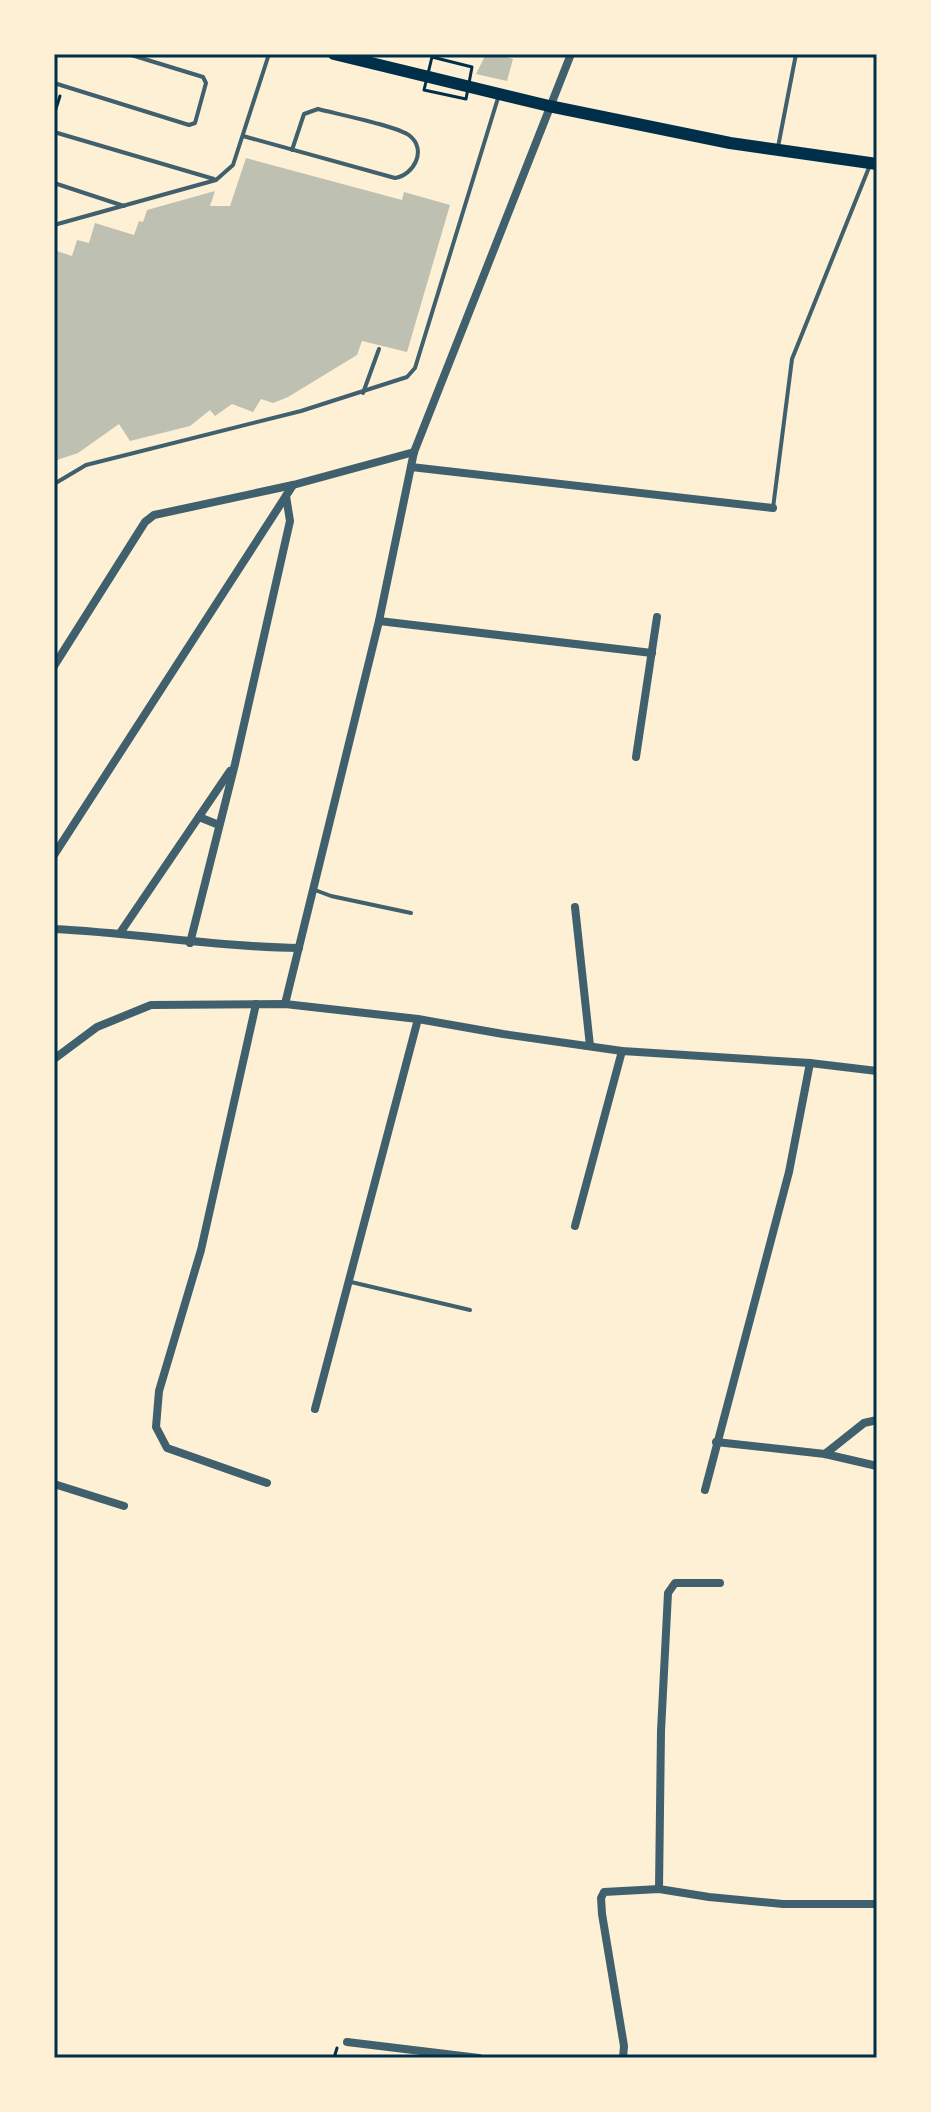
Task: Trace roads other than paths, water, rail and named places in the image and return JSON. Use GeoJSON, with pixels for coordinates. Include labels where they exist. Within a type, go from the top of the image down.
{"type":"FeatureCollection","features":[{"type":"Feature","properties":{"kind":"main road"},"geometry":{"type":"LineString","coordinates":[[341,55],[549,106],[730,143],[874,164]]}},
{"type":"Feature","properties":{"kind":"street"},"geometry":{"type":"LineString","coordinates":[[285,1004],[379,621],[414,452],[571,54]]}},
{"type":"Feature","properties":{"kind":"street"},"geometry":{"type":"LineString","coordinates":[[54,666],[145,522],[154,515],[293,485],[414,452]]}},
{"type":"Feature","properties":{"kind":"street"},"geometry":{"type":"LineString","coordinates":[[411,467],[773,508]]}},
{"type":"Feature","properties":{"kind":"street"},"geometry":{"type":"LineString","coordinates":[[54,855],[293,485]]}},
{"type":"Feature","properties":{"kind":"street"},"geometry":{"type":"LineString","coordinates":[[190,943],[235,764],[290,521],[286,496]]}},
{"type":"Feature","properties":{"kind":"street"},"geometry":{"type":"LineString","coordinates":[[636,757],[657,617]]}},
{"type":"Feature","properties":{"kind":"street"},"geometry":{"type":"LineString","coordinates":[[379,621],[652,653]]}},
{"type":"Feature","properties":{"kind":"street"},"geometry":{"type":"LineString","coordinates":[[120,933],[235,764]]}},
{"type":"Feature","properties":{"kind":"street"},"geometry":{"type":"LineString","coordinates":[[199,817],[219,825]]}},
{"type":"Feature","properties":{"kind":"street"},"geometry":{"type":"LineString","coordinates":[[575,907],[590,1046]]}},
{"type":"Feature","properties":{"kind":"street"},"geometry":{"type":"LineString","coordinates":[[54,929],[120,933],[190,943],[299,948]]}},
{"type":"Feature","properties":{"kind":"street"},"geometry":{"type":"LineString","coordinates":[[256,1004],[201,1250],[159,1391],[156,1427],[167,1448],[267,1483]]}},
{"type":"Feature","properties":{"kind":"street"},"geometry":{"type":"LineString","coordinates":[[54,1059],[97,1027],[151,1005],[285,1004],[418,1019],[622,1051],[810,1063],[877,1071]]}},
{"type":"Feature","properties":{"kind":"street"},"geometry":{"type":"LineString","coordinates":[[315,1409],[418,1019]]}},
{"type":"Feature","properties":{"kind":"street"},"geometry":{"type":"LineString","coordinates":[[575,1226],[622,1051]]}},
{"type":"Feature","properties":{"kind":"street"},"geometry":{"type":"LineString","coordinates":[[705,1490],[789,1172],[810,1063]]}},
{"type":"Feature","properties":{"kind":"street"},"geometry":{"type":"LineString","coordinates":[[825,1454],[864,1423],[877,1420]]}},
{"type":"Feature","properties":{"kind":"street"},"geometry":{"type":"LineString","coordinates":[[716,1442],[825,1454],[877,1466]]}},
{"type":"Feature","properties":{"kind":"street"},"geometry":{"type":"LineString","coordinates":[[54,1484],[124,1506]]}},
{"type":"Feature","properties":{"kind":"street"},"geometry":{"type":"LineString","coordinates":[[659,1889],[661,1731],[668,1593],[675,1583],[720,1583]]}},
{"type":"Feature","properties":{"kind":"street"},"geometry":{"type":"LineString","coordinates":[[623,2058],[624,2046],[601,1898],[604,1892],[659,1889],[783,1904],[877,1904]]}},
{"type":"Feature","properties":{"kind":"street"},"geometry":{"type":"LineString","coordinates":[[347,2042],[479,2058]]}},
{"type":"Feature","properties":{"kind":"lane"},"geometry":{"type":"LineString","coordinates":[[54,83],[189,125],[195,123],[206,83],[203,77],[128,54]]}},
{"type":"Feature","properties":{"kind":"lane"},"geometry":{"type":"LineString","coordinates":[[54,225],[216,180],[233,165],[269,54]]}},
{"type":"Feature","properties":{"kind":"lane"},"geometry":{"type":"LineString","coordinates":[[777,150],[796,54]]}},
{"type":"Feature","properties":{"kind":"lane"},"geometry":{"type":"LineString","coordinates":[[54,484],[86,465],[301,411],[397,383],[407,377],[415,368],[499,94]]}},
{"type":"Feature","properties":{"kind":"lane"},"geometry":{"type":"LineString","coordinates":[[243,136],[292,150],[395,178],[404,177],[415,166],[418,147],[407,133],[318,109],[304,114],[292,150]]}},
{"type":"Feature","properties":{"kind":"lane"},"geometry":{"type":"LineString","coordinates":[[54,132],[216,180]]}},
{"type":"Feature","properties":{"kind":"lane"},"geometry":{"type":"LineString","coordinates":[[773,508],[792,359],[874,164]]}},
{"type":"Feature","properties":{"kind":"lane"},"geometry":{"type":"LineString","coordinates":[[54,183],[124,206]]}},
{"type":"Feature","properties":{"kind":"lane"},"geometry":{"type":"LineString","coordinates":[[363,393],[379,349]]}},
{"type":"Feature","properties":{"kind":"lane"},"geometry":{"type":"LineString","coordinates":[[313,889],[331,896],[411,913]]}},
{"type":"Feature","properties":{"kind":"lane"},"geometry":{"type":"LineString","coordinates":[[349,1281],[470,1310]]}}]}
